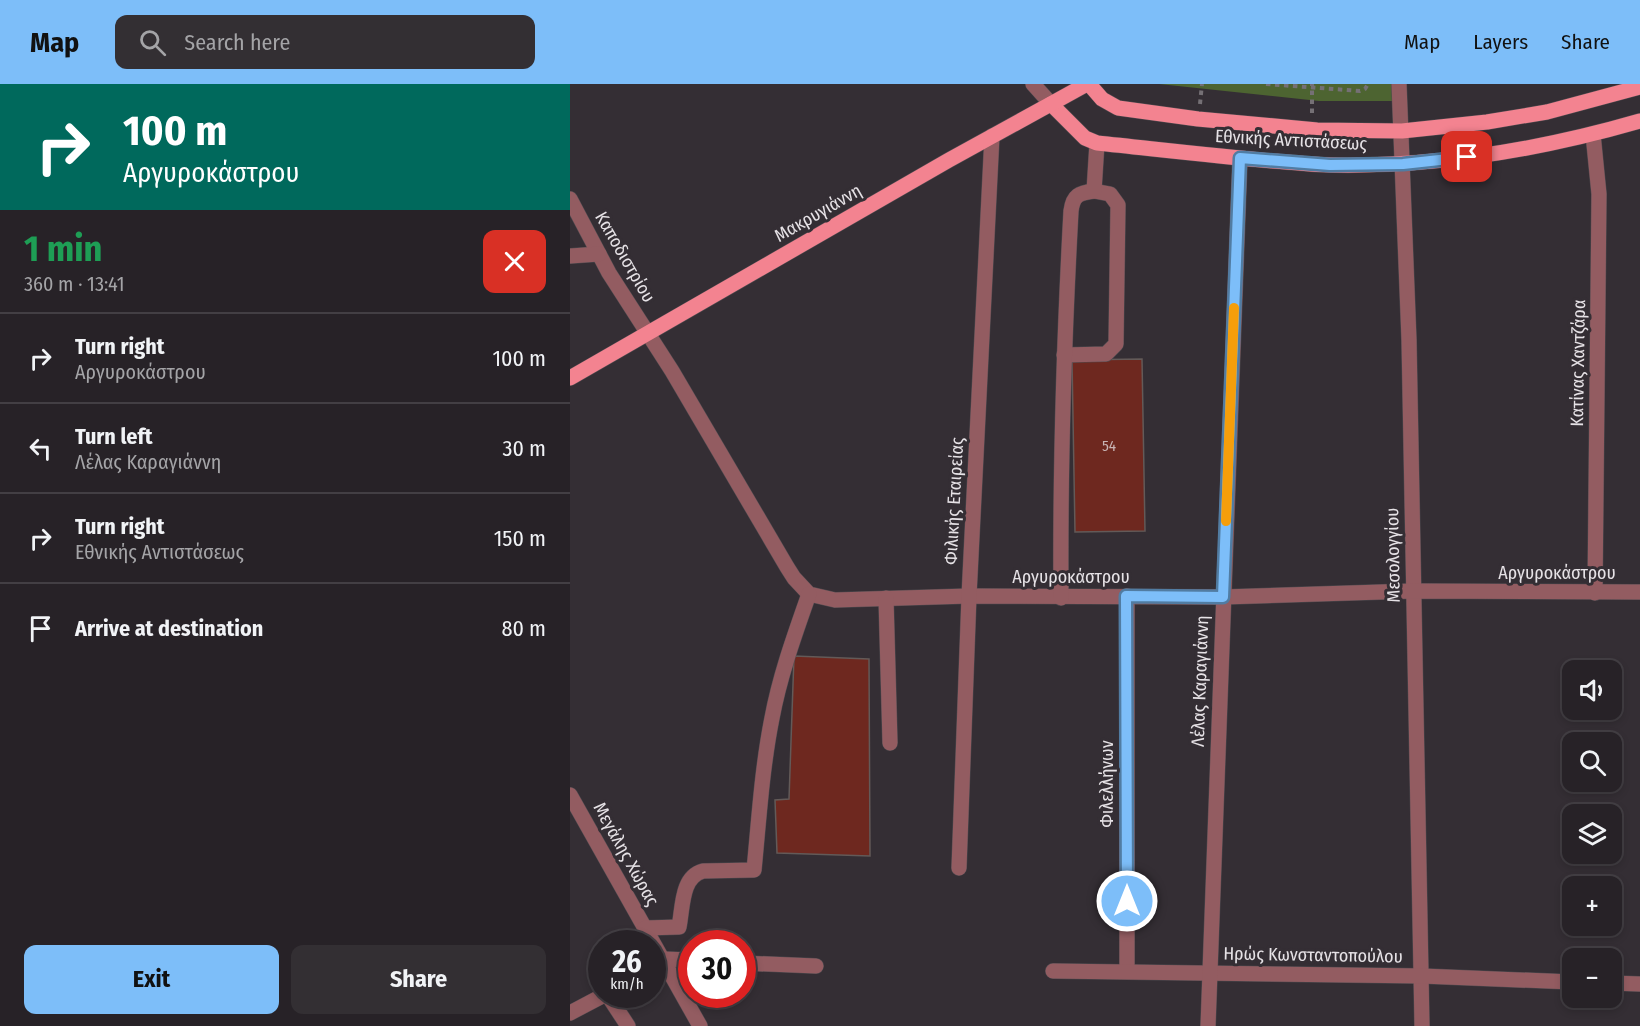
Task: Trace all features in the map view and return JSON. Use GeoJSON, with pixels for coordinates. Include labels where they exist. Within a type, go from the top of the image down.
{"type":"FeatureCollection","features":[{"type":"Feature","properties":{"kind":"main road","name":"Μακρυγιάννη"},"geometry":{"type":"LineString","coordinates":[[570,378],[992,136],[1088,84]]}},
{"type":"Feature","properties":{"kind":"main road","name":"Εθνικής Αντιστάσεως"},"geometry":{"type":"LineString","coordinates":[[1088,84],[1102,99],[1118,108],[1198,119],[1311,130],[1402,131],[1487,122],[1547,112],[1640,87]]}},
{"type":"Feature","properties":{"kind":"main road"},"geometry":{"type":"LineString","coordinates":[[1051,104],[1085,138],[1096,143]]}},
{"type":"Feature","properties":{"kind":"main road","name":"Εθνικής Αντιστάσεως"},"geometry":{"type":"LineString","coordinates":[[1096,143],[1330,165],[1403,164],[1488,155],[1593,134],[1640,121]]}},
{"type":"Feature","properties":{"kind":"street"},"geometry":{"type":"LineString","coordinates":[[1033,84],[1051,104]]}},
{"type":"Feature","properties":{"kind":"street","name":"Μεσολογγίου"},"geometry":{"type":"LineString","coordinates":[[1399,84],[1403,164],[1422,1026]]}},
{"type":"Feature","properties":{"kind":"street","name":"Κατίνας Χαντζάρα"},"geometry":{"type":"LineString","coordinates":[[1593,134],[1599,194],[1595,593]]}},
{"type":"Feature","properties":{"kind":"street","name":"Φιλικής Εταιρείας"},"geometry":{"type":"LineString","coordinates":[[959,868],[969,596],[992,136]]}},
{"type":"Feature","properties":{"kind":"street"},"geometry":{"type":"LineString","coordinates":[[1094,191],[1096,143]]}},
{"type":"Feature","properties":{"kind":"street","name":"Λέλας Καραγιάννη"},"geometry":{"type":"LineString","coordinates":[[1208,1026],[1240,158]]}},
{"type":"Feature","properties":{"kind":"street"},"geometry":{"type":"LineString","coordinates":[[1061,598],[1060,479],[1064,355],[1072,203],[1080,193],[1094,191],[1110,194],[1118,205],[1116,344],[1106,354],[1064,355]]}},
{"type":"Feature","properties":{"kind":"street","name":"Καποδιστρίου"},"geometry":{"type":"LineString","coordinates":[[570,199],[599,254],[647,334]]}},
{"type":"Feature","properties":{"kind":"street"},"geometry":{"type":"LineString","coordinates":[[570,256],[599,254]]}},
{"type":"Feature","properties":{"kind":"street"},"geometry":{"type":"LineString","coordinates":[[645,928],[679,927],[687,884],[696,873],[754,870],[772,717],[790,649],[809,594],[787,567],[672,371],[647,334]]}},
{"type":"Feature","properties":{"kind":"street","name":"Αργυροκάστρου"},"geometry":{"type":"LineString","coordinates":[[809,594],[835,600],[969,596],[1223,597],[1413,591],[1640,592]]}},
{"type":"Feature","properties":{"kind":"street","name":"Φιλελλήνων"},"geometry":{"type":"LineString","coordinates":[[1126,596],[1127,971]]}},
{"type":"Feature","properties":{"kind":"street"},"geometry":{"type":"LineString","coordinates":[[886,598],[890,743]]}},
{"type":"Feature","properties":{"kind":"street","name":"Μεγάλης Χώρας"},"geometry":{"type":"LineString","coordinates":[[570,795],[645,928]]}},
{"type":"Feature","properties":{"kind":"street"},"geometry":{"type":"LineString","coordinates":[[756,964],[816,966]]}},
{"type":"Feature","properties":{"kind":"street","name":"Ηρώς Κωνσταντοπούλου"},"geometry":{"type":"LineString","coordinates":[[1053,971],[1422,976],[1562,982]]}},
{"type":"Feature","properties":{"kind":"street","name":"Μεγάλης Χώρας"},"geometry":{"type":"LineString","coordinates":[[666,974],[700,1026]]}},
{"type":"Feature","properties":{"kind":"street"},"geometry":{"type":"LineString","coordinates":[[1622,983],[1640,984]]}},
{"type":"Feature","properties":{"kind":"street"},"geometry":{"type":"LineString","coordinates":[[570,1013],[588,1004]]}},
{"type":"Feature","properties":{"kind":"street"},"geometry":{"type":"LineString","coordinates":[[616,1008],[628,1026]]}},
{"type":"Feature","properties":{"kind":"path"},"geometry":{"type":"LineString","coordinates":[[1266,84],[1360,91],[1368,84]]}},
{"type":"Feature","properties":{"kind":"path"},"geometry":{"type":"LineString","coordinates":[[1311,130],[1312,86]]}},
{"type":"Feature","properties":{"kind":"green space"},"geometry":{"type":"Polygon","coordinates":[[[1159,84],[1394,84],[1394,101],[1319,101],[1159,84]]]}},
{"type":"Feature","properties":{"kind":"building"},"geometry":{"type":"Polygon","coordinates":[[[1142,359],[1145,531],[1075,532],[1072,360],[1142,359]]]}},
{"type":"Feature","properties":{"kind":"building"},"geometry":{"type":"Polygon","coordinates":[[[794,656],[869,659],[870,856],[777,853],[775,800],[789,799],[794,656]]]}},
{"type":"Feature","properties":{"kind":"slow traffic"},"geometry":{"type":"LineString","coordinates":[[1226,521],[1234,308]]}},
{"type":"Feature","properties":{"kind":"route"},"geometry":{"type":"LineString","coordinates":[[1127,901],[1126,596],[1223,597],[1240,158],[1330,165],[1403,164],[1467,157]]}}]}
